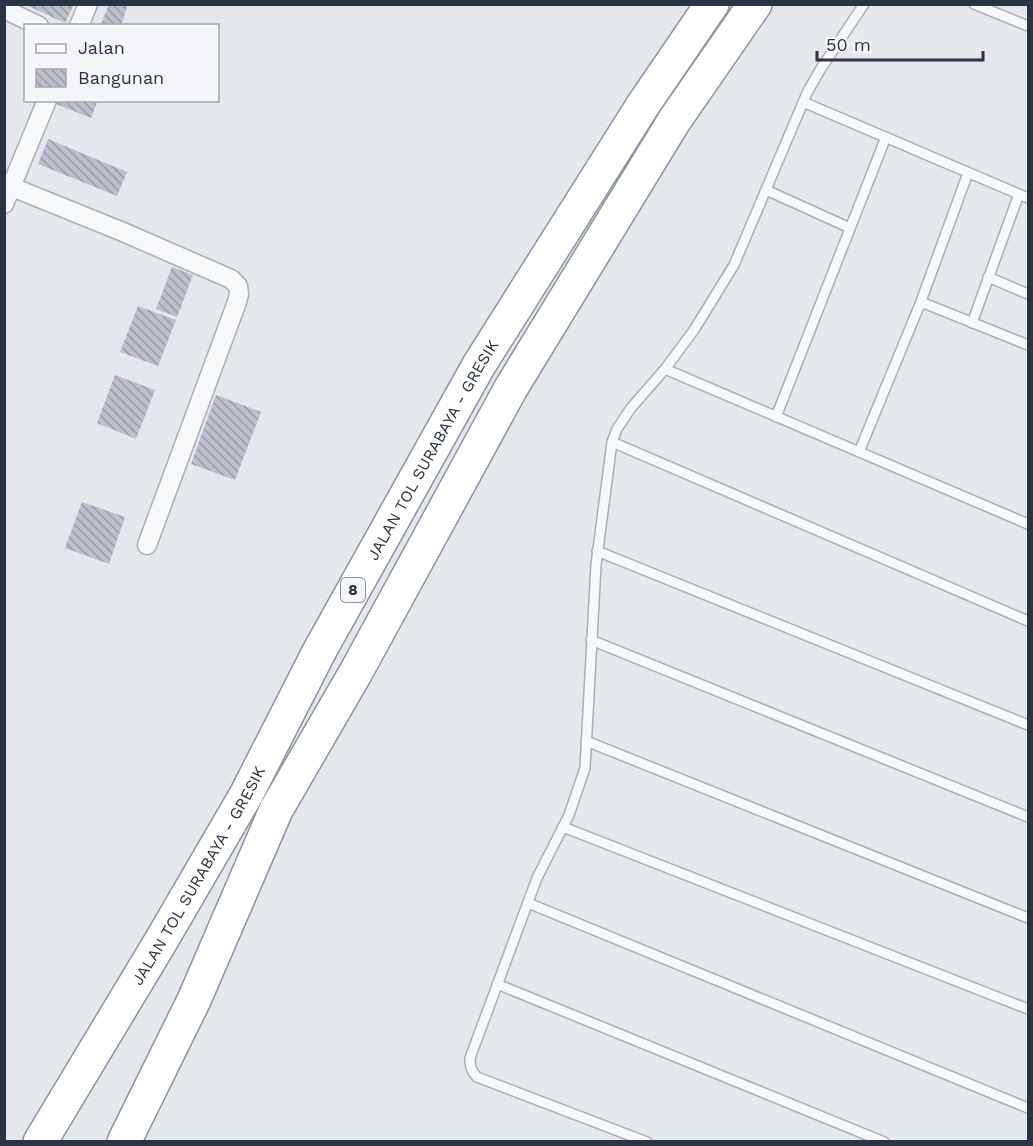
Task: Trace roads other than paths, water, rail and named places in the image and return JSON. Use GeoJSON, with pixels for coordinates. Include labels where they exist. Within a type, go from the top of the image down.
{"type":"FeatureCollection","features":[{"type":"Feature","properties":{"kind":"highway","name":"JALAN TOL SURABAYA - GRESIK"},"geometry":{"type":"LineString","coordinates":[[40,1142],[246,795],[320,650],[479,365],[643,105],[712,4]]}},
{"type":"Feature","properties":{"kind":"highway","name":"JALAN TOL SURABAYA - GRESIK"},"geometry":{"type":"LineString","coordinates":[[66,1142],[214,894],[276,810],[356,672],[511,388],[674,121],[755,4]]}},
{"type":"Feature","properties":{"kind":"highway","name":"JALAN TOL SURABAYA - GRESIK"},"geometry":{"type":"LineString","coordinates":[[124,1142],[194,1000],[276,810]]}},
{"type":"Feature","properties":{"kind":"street"},"geometry":{"type":"LineString","coordinates":[[80,24],[88,4]]}},
{"type":"Feature","properties":{"kind":"street"},"geometry":{"type":"LineString","coordinates":[[4,9],[35,24]]}},
{"type":"Feature","properties":{"kind":"street"},"geometry":{"type":"LineString","coordinates":[[4,204],[45,102]]}},
{"type":"Feature","properties":{"kind":"street"},"geometry":{"type":"LineString","coordinates":[[12,187],[231,279],[238,286],[237,302],[147,545]]}},
{"type":"Feature","properties":{"kind":"lane"},"geometry":{"type":"LineString","coordinates":[[647,1142],[477,1077],[472,1072],[470,1058],[537,878],[569,815],[585,768],[597,551],[612,442],[617,429],[631,408],[665,369],[694,330],[734,265],[803,102],[820,70],[864,4]]}},
{"type":"Feature","properties":{"kind":"lane"},"geometry":{"type":"LineString","coordinates":[[974,4],[1029,26]]}},
{"type":"Feature","properties":{"kind":"lane"},"geometry":{"type":"LineString","coordinates":[[803,102],[1029,198]]}},
{"type":"Feature","properties":{"kind":"lane"},"geometry":{"type":"LineString","coordinates":[[776,417],[886,137]]}},
{"type":"Feature","properties":{"kind":"lane"},"geometry":{"type":"LineString","coordinates":[[859,452],[920,304],[968,173]]}},
{"type":"Feature","properties":{"kind":"lane"},"geometry":{"type":"LineString","coordinates":[[766,190],[850,228]]}},
{"type":"Feature","properties":{"kind":"lane"},"geometry":{"type":"LineString","coordinates":[[972,323],[1019,194]]}},
{"type":"Feature","properties":{"kind":"lane"},"geometry":{"type":"LineString","coordinates":[[988,277],[1029,294]]}},
{"type":"Feature","properties":{"kind":"lane"},"geometry":{"type":"LineString","coordinates":[[920,304],[926,304],[1029,345]]}},
{"type":"Feature","properties":{"kind":"lane"},"geometry":{"type":"LineString","coordinates":[[665,369],[1029,524]]}},
{"type":"Feature","properties":{"kind":"lane"},"geometry":{"type":"LineString","coordinates":[[612,442],[1029,621]]}},
{"type":"Feature","properties":{"kind":"lane"},"geometry":{"type":"LineString","coordinates":[[597,551],[1029,725]]}},
{"type":"Feature","properties":{"kind":"lane"},"geometry":{"type":"LineString","coordinates":[[591,640],[1029,817]]}},
{"type":"Feature","properties":{"kind":"lane"},"geometry":{"type":"LineString","coordinates":[[586,741],[1029,918]]}},
{"type":"Feature","properties":{"kind":"lane"},"geometry":{"type":"LineString","coordinates":[[563,827],[1029,1010]]}},
{"type":"Feature","properties":{"kind":"lane"},"geometry":{"type":"LineString","coordinates":[[528,903],[1029,1108]]}},
{"type":"Feature","properties":{"kind":"lane"},"geometry":{"type":"LineString","coordinates":[[498,984],[884,1142]]}}]}
